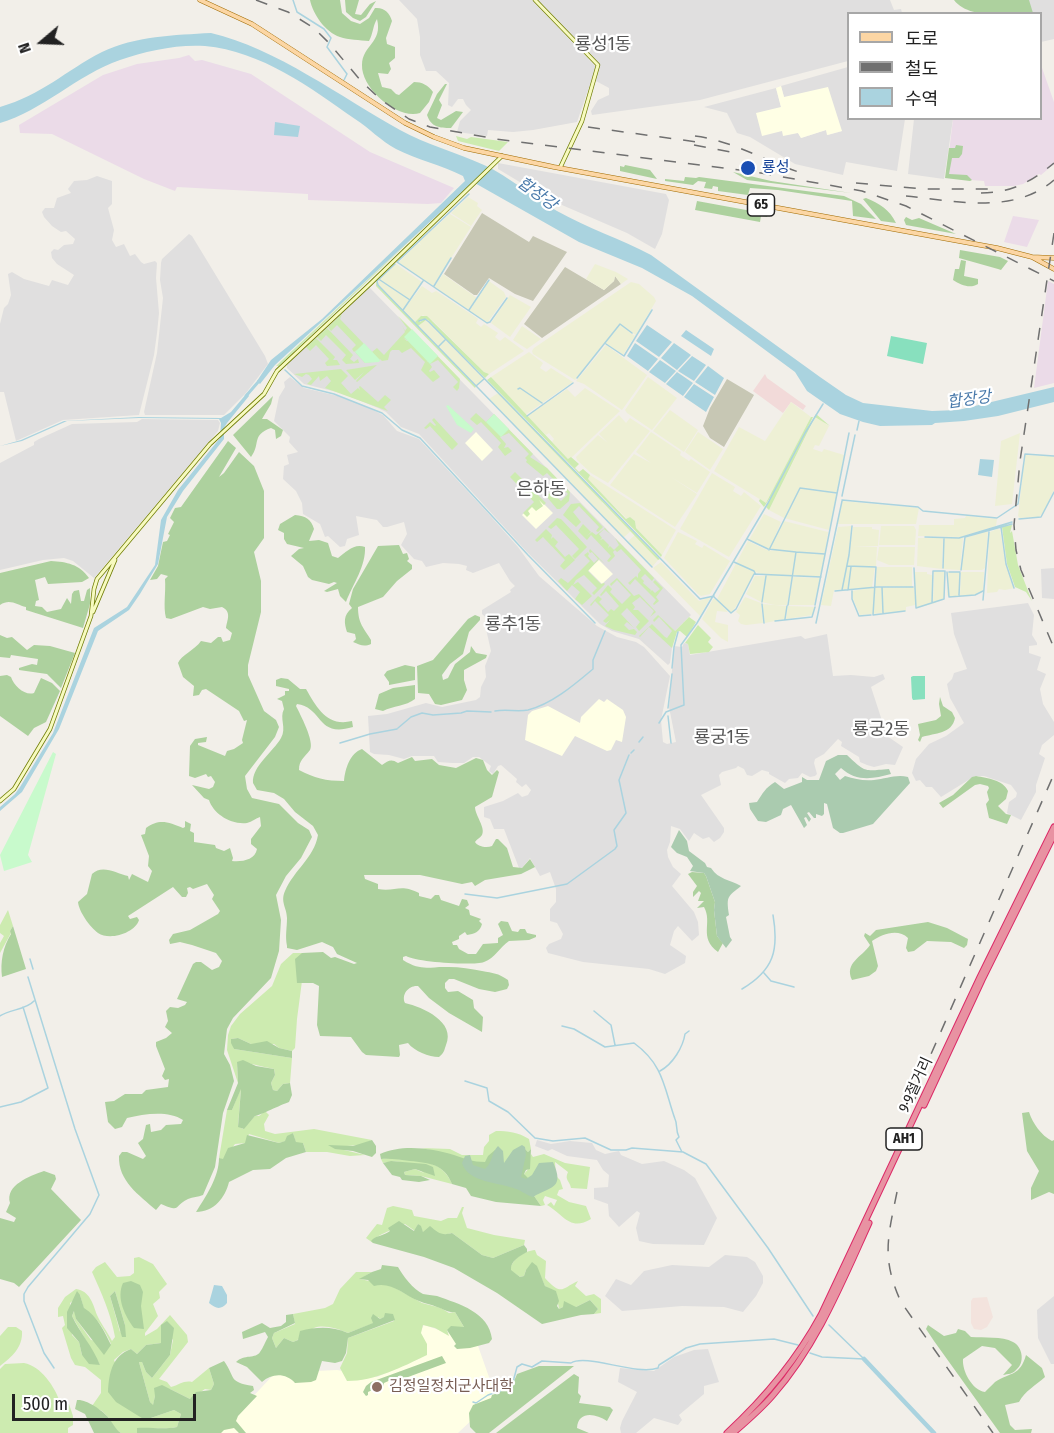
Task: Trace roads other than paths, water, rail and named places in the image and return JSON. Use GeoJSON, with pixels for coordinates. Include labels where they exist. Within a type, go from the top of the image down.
{"type":"FeatureCollection","features":[{"type":"Feature","properties":{"kind":"highway","name":"9·9절거리"},"geometry":{"type":"LineString","coordinates":[[728,1433],[770,1391],[795,1358],[821,1315],[975,988],[1054,827]]}},
{"type":"Feature","properties":{"kind":"highway","name":"9·9절거리"},"geometry":{"type":"LineString","coordinates":[[733,1433],[774,1394],[799,1360],[825,1318],[958,1031],[1054,835]]}},
{"type":"Feature","properties":{"kind":"main road","name":"65"},"geometry":{"type":"LineString","coordinates":[[200,0],[252,24],[405,123],[464,148],[560,168],[969,242],[1032,257],[1054,258]]}},
{"type":"Feature","properties":{"kind":"main road"},"geometry":{"type":"LineString","coordinates":[[535,0],[598,65],[582,121],[560,168]]}},
{"type":"Feature","properties":{"kind":"main road"},"geometry":{"type":"LineString","coordinates":[[91,616],[95,583],[196,461],[264,394],[277,371],[502,156]]}},
{"type":"Feature","properties":{"kind":"main road","name":"65"},"geometry":{"type":"LineString","coordinates":[[1032,257],[1054,269]]}},
{"type":"Feature","properties":{"kind":"main road"},"geometry":{"type":"LineString","coordinates":[[0,801],[14,789],[50,729],[91,616],[116,557]]}},
{"type":"Feature","properties":{"kind":"water"},"geometry":{"type":"Polygon","coordinates":[[[211,33],[235,40],[284,62],[400,130],[484,165],[557,211],[651,255],[820,377],[846,395],[863,403],[932,411],[958,410],[1054,387],[1054,402],[998,416],[932,425],[880,426],[840,414],[807,391],[795,372],[692,296],[642,268],[579,242],[473,182],[275,365],[260,384],[257,381],[271,360],[322,319],[465,181],[463,176],[455,172],[396,149],[321,95],[265,63],[226,49],[205,46],[162,49],[120,60],[89,74],[30,110],[0,123],[0,107],[41,89],[102,52],[141,39],[211,33]]]}},
{"type":"Feature","properties":{"kind":"water"},"geometry":{"type":"Polygon","coordinates":[[[275,122],[300,126],[298,137],[274,135],[275,122]]]}},
{"type":"Feature","properties":{"kind":"water"},"geometry":{"type":"Polygon","coordinates":[[[647,325],[672,342],[659,357],[636,341],[647,325]]]}},
{"type":"Feature","properties":{"kind":"water"},"geometry":{"type":"Polygon","coordinates":[[[686,330],[714,349],[711,356],[681,336],[686,330]]]}},
{"type":"Feature","properties":{"kind":"water"},"geometry":{"type":"Polygon","coordinates":[[[635,343],[658,359],[648,371],[627,356],[635,343]]]}},
{"type":"Feature","properties":{"kind":"water"},"geometry":{"type":"Polygon","coordinates":[[[674,343],[691,355],[677,370],[661,358],[674,343]]]}},
{"type":"Feature","properties":{"kind":"water"},"geometry":{"type":"Polygon","coordinates":[[[692,356],[706,365],[694,381],[678,371],[692,356]]]}},
{"type":"Feature","properties":{"kind":"water"},"geometry":{"type":"Polygon","coordinates":[[[660,360],[676,371],[665,383],[649,372],[660,360]]]}},
{"type":"Feature","properties":{"kind":"water"},"geometry":{"type":"Polygon","coordinates":[[[708,366],[724,378],[715,395],[695,382],[708,366]]]}},
{"type":"Feature","properties":{"kind":"water"},"geometry":{"type":"Polygon","coordinates":[[[677,372],[693,383],[683,396],[666,384],[677,372]]]}},
{"type":"Feature","properties":{"kind":"water"},"geometry":{"type":"Polygon","coordinates":[[[694,384],[714,397],[706,412],[684,397],[694,384]]]}},
{"type":"Feature","properties":{"kind":"water"},"geometry":{"type":"Polygon","coordinates":[[[247,393],[249,396],[224,428],[224,439],[183,491],[167,517],[158,564],[129,610],[98,631],[59,729],[22,792],[0,811],[0,807],[20,787],[53,733],[94,628],[127,607],[155,565],[161,520],[178,490],[220,438],[221,423],[219,419],[139,418],[67,421],[22,441],[0,446],[21,440],[64,421],[139,417],[221,418],[231,412],[247,393]]]}},
{"type":"Feature","properties":{"kind":"water"},"geometry":{"type":"Polygon","coordinates":[[[980,459],[994,460],[992,477],[978,475],[980,459]]]}},
{"type":"Feature","properties":{"kind":"water"},"geometry":{"type":"Polygon","coordinates":[[[214,1285],[222,1286],[227,1295],[227,1303],[221,1308],[209,1303],[214,1285]]]}},
{"type":"Feature","properties":{"kind":"waterway"},"geometry":{"type":"LineString","coordinates":[[293,0],[297,12],[324,29],[331,38],[327,47],[347,74],[344,80]]}},
{"type":"Feature","properties":{"kind":"waterway"},"geometry":{"type":"LineString","coordinates":[[397,262],[469,194]]}},
{"type":"Feature","properties":{"kind":"waterway"},"geometry":{"type":"LineString","coordinates":[[434,286],[451,258]]}},
{"type":"Feature","properties":{"kind":"waterway"},"geometry":{"type":"LineString","coordinates":[[397,262],[487,323],[507,298]]}},
{"type":"Feature","properties":{"kind":"waterway"},"geometry":{"type":"LineString","coordinates":[[395,264],[377,281],[378,285],[652,567]]}},
{"type":"Feature","properties":{"kind":"waterway"},"geometry":{"type":"LineString","coordinates":[[380,280],[410,300]]}},
{"type":"Feature","properties":{"kind":"waterway"},"geometry":{"type":"LineString","coordinates":[[469,310],[489,280]]}},
{"type":"Feature","properties":{"kind":"waterway"},"geometry":{"type":"LineString","coordinates":[[403,310],[423,281]]}},
{"type":"Feature","properties":{"kind":"waterway"},"geometry":{"type":"LineString","coordinates":[[606,344],[624,356],[652,310]]}},
{"type":"Feature","properties":{"kind":"waterway"},"geometry":{"type":"LineString","coordinates":[[419,321],[425,319],[429,322],[700,599],[714,596]]}},
{"type":"Feature","properties":{"kind":"waterway"},"geometry":{"type":"LineString","coordinates":[[577,378],[620,324],[632,333]]}},
{"type":"Feature","properties":{"kind":"waterway"},"geometry":{"type":"LineString","coordinates":[[438,347],[445,340]]}},
{"type":"Feature","properties":{"kind":"waterway"},"geometry":{"type":"LineString","coordinates":[[285,370],[302,386],[334,394],[382,413],[402,430],[420,438],[528,555],[595,623]]}},
{"type":"Feature","properties":{"kind":"waterway"},"geometry":{"type":"LineString","coordinates":[[476,386],[484,379]]}},
{"type":"Feature","properties":{"kind":"waterway"},"geometry":{"type":"LineString","coordinates":[[246,396],[259,381]]}},
{"type":"Feature","properties":{"kind":"waterway"},"geometry":{"type":"LineString","coordinates":[[527,416],[573,383]]}},
{"type":"Feature","properties":{"kind":"waterway"},"geometry":{"type":"LineString","coordinates":[[518,389],[520,388],[542,403]]}},
{"type":"Feature","properties":{"kind":"waterway"},"geometry":{"type":"LineString","coordinates":[[659,723],[666,712],[684,705],[681,645],[697,623],[768,503],[823,404]]}},
{"type":"Feature","properties":{"kind":"waterway"},"geometry":{"type":"LineString","coordinates":[[857,430],[859,421]]}},
{"type":"Feature","properties":{"kind":"waterway"},"geometry":{"type":"LineString","coordinates":[[815,605],[849,433]]}},
{"type":"Feature","properties":{"kind":"waterway"},"geometry":{"type":"LineString","coordinates":[[842,496],[855,435]]}},
{"type":"Feature","properties":{"kind":"waterway"},"geometry":{"type":"LineString","coordinates":[[842,500],[918,507],[923,511],[997,518],[1018,504],[1025,454],[1054,456]]}},
{"type":"Feature","properties":{"kind":"waterway"},"geometry":{"type":"LineString","coordinates":[[769,550],[800,488],[837,493]]}},
{"type":"Feature","properties":{"kind":"waterway"},"geometry":{"type":"LineString","coordinates":[[1019,519],[1041,517],[1054,492]]}},
{"type":"Feature","properties":{"kind":"waterway"},"geometry":{"type":"LineString","coordinates":[[816,623],[842,501]]}},
{"type":"Feature","properties":{"kind":"waterway"},"geometry":{"type":"LineString","coordinates":[[925,537],[959,538],[1012,522]]}},
{"type":"Feature","properties":{"kind":"waterway"},"geometry":{"type":"LineString","coordinates":[[961,570],[965,537],[1012,524]]}},
{"type":"Feature","properties":{"kind":"waterway"},"geometry":{"type":"LineString","coordinates":[[842,590],[852,526]]}},
{"type":"Feature","properties":{"kind":"waterway"},"geometry":{"type":"LineString","coordinates":[[1001,527],[1006,564],[1014,588]]}},
{"type":"Feature","properties":{"kind":"waterway"},"geometry":{"type":"LineString","coordinates":[[983,600],[989,532]]}},
{"type":"Feature","properties":{"kind":"waterway"},"geometry":{"type":"LineString","coordinates":[[943,568],[944,538]]}},
{"type":"Feature","properties":{"kind":"waterway"},"geometry":{"type":"LineString","coordinates":[[747,539],[768,549],[796,552]]}},
{"type":"Feature","properties":{"kind":"waterway"},"geometry":{"type":"LineString","coordinates":[[788,605],[796,552],[825,554]]}},
{"type":"Feature","properties":{"kind":"waterway"},"geometry":{"type":"LineString","coordinates":[[734,562],[755,573]]}},
{"type":"Feature","properties":{"kind":"waterway"},"geometry":{"type":"LineString","coordinates":[[847,566],[876,567],[873,615],[905,611]]}},
{"type":"Feature","properties":{"kind":"waterway"},"geometry":{"type":"LineString","coordinates":[[848,590],[851,567]]}},
{"type":"Feature","properties":{"kind":"waterway"},"geometry":{"type":"LineString","coordinates":[[914,568],[916,608],[944,599],[945,571]]}},
{"type":"Feature","properties":{"kind":"waterway"},"geometry":{"type":"LineString","coordinates":[[932,603],[933,571],[944,571]]}},
{"type":"Feature","properties":{"kind":"waterway"},"geometry":{"type":"LineString","coordinates":[[947,572],[949,597],[975,595],[983,591]]}},
{"type":"Feature","properties":{"kind":"waterway"},"geometry":{"type":"LineString","coordinates":[[949,572],[960,572]]}},
{"type":"Feature","properties":{"kind":"waterway"},"geometry":{"type":"LineString","coordinates":[[959,595],[960,573]]}},
{"type":"Feature","properties":{"kind":"waterway"},"geometry":{"type":"LineString","coordinates":[[714,597],[731,613],[736,609],[754,574],[821,577]]}},
{"type":"Feature","properties":{"kind":"waterway"},"geometry":{"type":"LineString","coordinates":[[762,602],[766,576]]}},
{"type":"Feature","properties":{"kind":"waterway"},"geometry":{"type":"LineString","coordinates":[[835,591],[877,587],[913,587]]}},
{"type":"Feature","properties":{"kind":"waterway"},"geometry":{"type":"LineString","coordinates":[[882,587],[883,613]]}},
{"type":"Feature","properties":{"kind":"waterway"},"geometry":{"type":"LineString","coordinates":[[852,591],[852,599],[859,616],[871,615]]}},
{"type":"Feature","properties":{"kind":"waterway"},"geometry":{"type":"LineString","coordinates":[[762,604],[764,623]]}},
{"type":"Feature","properties":{"kind":"waterway"},"geometry":{"type":"LineString","coordinates":[[785,619],[787,606]]}},
{"type":"Feature","properties":{"kind":"waterway"},"geometry":{"type":"LineString","coordinates":[[775,621],[812,617],[815,607]]}},
{"type":"Feature","properties":{"kind":"waterway"},"geometry":{"type":"LineString","coordinates":[[495,711],[528,710],[554,699],[593,669],[593,660],[605,631]]}},
{"type":"Feature","properties":{"kind":"waterway"},"geometry":{"type":"LineString","coordinates":[[672,668],[678,632]]}},
{"type":"Feature","properties":{"kind":"waterway"},"geometry":{"type":"LineString","coordinates":[[668,708],[672,674]]}},
{"type":"Feature","properties":{"kind":"waterway"},"geometry":{"type":"LineString","coordinates":[[398,728],[411,717],[422,713],[433,715],[467,711],[491,712]]}},
{"type":"Feature","properties":{"kind":"waterway"},"geometry":{"type":"LineString","coordinates":[[668,716],[671,743]]}},
{"type":"Feature","properties":{"kind":"waterway"},"geometry":{"type":"LineString","coordinates":[[340,743],[397,729]]}},
{"type":"Feature","properties":{"kind":"waterway"},"geometry":{"type":"LineString","coordinates":[[639,742],[643,737]]}},
{"type":"Feature","properties":{"kind":"waterway"},"geometry":{"type":"LineString","coordinates":[[631,753],[634,750]]}},
{"type":"Feature","properties":{"kind":"waterway"},"geometry":{"type":"LineString","coordinates":[[465,894],[497,898],[567,884],[615,849],[617,846],[614,830],[626,813],[619,780],[629,755]]}},
{"type":"Feature","properties":{"kind":"waterway"},"geometry":{"type":"LineString","coordinates":[[742,989],[761,974],[772,958],[775,939],[773,915]]}},
{"type":"Feature","properties":{"kind":"waterway"},"geometry":{"type":"LineString","coordinates":[[30,959],[33,969]]}},
{"type":"Feature","properties":{"kind":"waterway"},"geometry":{"type":"LineString","coordinates":[[764,973],[771,981],[794,987]]}},
{"type":"Feature","properties":{"kind":"waterway"},"geometry":{"type":"LineString","coordinates":[[28,977],[75,1129],[99,1195],[90,1214],[24,1294],[24,1301],[44,1353],[54,1368]]}},
{"type":"Feature","properties":{"kind":"waterway"},"geometry":{"type":"LineString","coordinates":[[0,1016],[34,1001]]}},
{"type":"Feature","properties":{"kind":"waterway"},"geometry":{"type":"LineString","coordinates":[[0,1107],[21,1102],[48,1088],[23,1007]]}},
{"type":"Feature","properties":{"kind":"waterway"},"geometry":{"type":"LineString","coordinates":[[594,1011],[611,1025],[615,1045]]}},
{"type":"Feature","properties":{"kind":"waterway"},"geometry":{"type":"LineString","coordinates":[[562,1026],[574,1029],[605,1047],[634,1043],[644,1051],[662,1078],[676,1121],[679,1137],[676,1140],[682,1152]]}},
{"type":"Feature","properties":{"kind":"waterway"},"geometry":{"type":"LineString","coordinates":[[660,1071],[673,1060],[680,1050],[685,1034],[689,1031]]}},
{"type":"Feature","properties":{"kind":"waterway"},"geometry":{"type":"LineString","coordinates":[[465,1081],[487,1088],[489,1101],[508,1112],[535,1138],[553,1141],[585,1138],[611,1150],[632,1148],[683,1152],[706,1164],[768,1248],[813,1316]]}},
{"type":"Feature","properties":{"kind":"waterway"},"geometry":{"type":"LineString","coordinates":[[829,1325],[863,1358]]}},
{"type":"Feature","properties":{"kind":"waterway"},"geometry":{"type":"LineString","coordinates":[[473,1402],[476,1403],[510,1385],[517,1367],[522,1364],[532,1367],[542,1361],[571,1363],[588,1361],[649,1370],[658,1368],[659,1365],[686,1348],[700,1344],[774,1339],[798,1345]]}},
{"type":"Feature","properties":{"kind":"waterway"},"geometry":{"type":"LineString","coordinates":[[810,1353],[822,1357],[864,1359]]}},
{"type":"Feature","properties":{"kind":"waterway"},"geometry":{"type":"LineString","coordinates":[[864,1359],[934,1433]]}},
{"type":"Feature","properties":{"kind":"railway"},"geometry":{"type":"LineString","coordinates":[[256,0],[288,12],[314,28],[380,99],[409,119],[430,127],[496,139],[755,172],[862,191],[906,206],[1054,281]]}},
{"type":"Feature","properties":{"kind":"railway"},"geometry":{"type":"LineString","coordinates":[[588,127],[704,143]]}},
{"type":"Feature","properties":{"kind":"railway"},"geometry":{"type":"LineString","coordinates":[[695,136],[724,143],[808,175]]}},
{"type":"Feature","properties":{"kind":"railway"},"geometry":{"type":"LineString","coordinates":[[694,145],[736,153]]}},
{"type":"Feature","properties":{"kind":"railway"},"geometry":{"type":"LineString","coordinates":[[981,193],[1011,189],[1037,176],[1054,163]]}},
{"type":"Feature","properties":{"kind":"railway"},"geometry":{"type":"LineString","coordinates":[[906,196],[964,202],[1003,202],[1038,191],[1054,180]]}},
{"type":"Feature","properties":{"kind":"railway"},"geometry":{"type":"LineString","coordinates":[[856,183],[923,189],[989,189]]}},
{"type":"Feature","properties":{"kind":"railway"},"geometry":{"type":"LineString","coordinates":[[1054,233],[1020,461],[1014,525],[1016,550],[1021,570],[1054,648]]}},
{"type":"Feature","properties":{"kind":"railway"},"geometry":{"type":"LineString","coordinates":[[915,1099],[928,1061],[1054,774]]}},
{"type":"Feature","properties":{"kind":"railway"},"geometry":{"type":"LineString","coordinates":[[897,1192],[888,1247],[891,1273],[901,1302],[993,1433]]}},
{"type":"Feature","properties":{"kind":"place","name":"룡성"},"geometry":{"type":"Point","coordinates":[748,168]}},
{"type":"Feature","properties":{"kind":"place","name":"김정일정치군사대학"},"geometry":{"type":"Point","coordinates":[377,1387]}},
{"type":"Feature","properties":{"kind":"district","name":"룡성1동"},"geometry":{"type":"Point","coordinates":[603,45]}},
{"type":"Feature","properties":{"kind":"district","name":"은하동"},"geometry":{"type":"Point","coordinates":[541,490]}},
{"type":"Feature","properties":{"kind":"district","name":"룡추1동"},"geometry":{"type":"Point","coordinates":[513,625]}},
{"type":"Feature","properties":{"kind":"district","name":"룡궁2동"},"geometry":{"type":"Point","coordinates":[881,730]}},
{"type":"Feature","properties":{"kind":"district","name":"룡궁1동"},"geometry":{"type":"Point","coordinates":[722,738]}},
{"type":"Feature","properties":{"kind":"water label","name":"합장강"},"geometry":{"type":"Point","coordinates":[537,194]}},
{"type":"Feature","properties":{"kind":"water label","name":"합장강"},"geometry":{"type":"Point","coordinates":[969,400]}}]}
